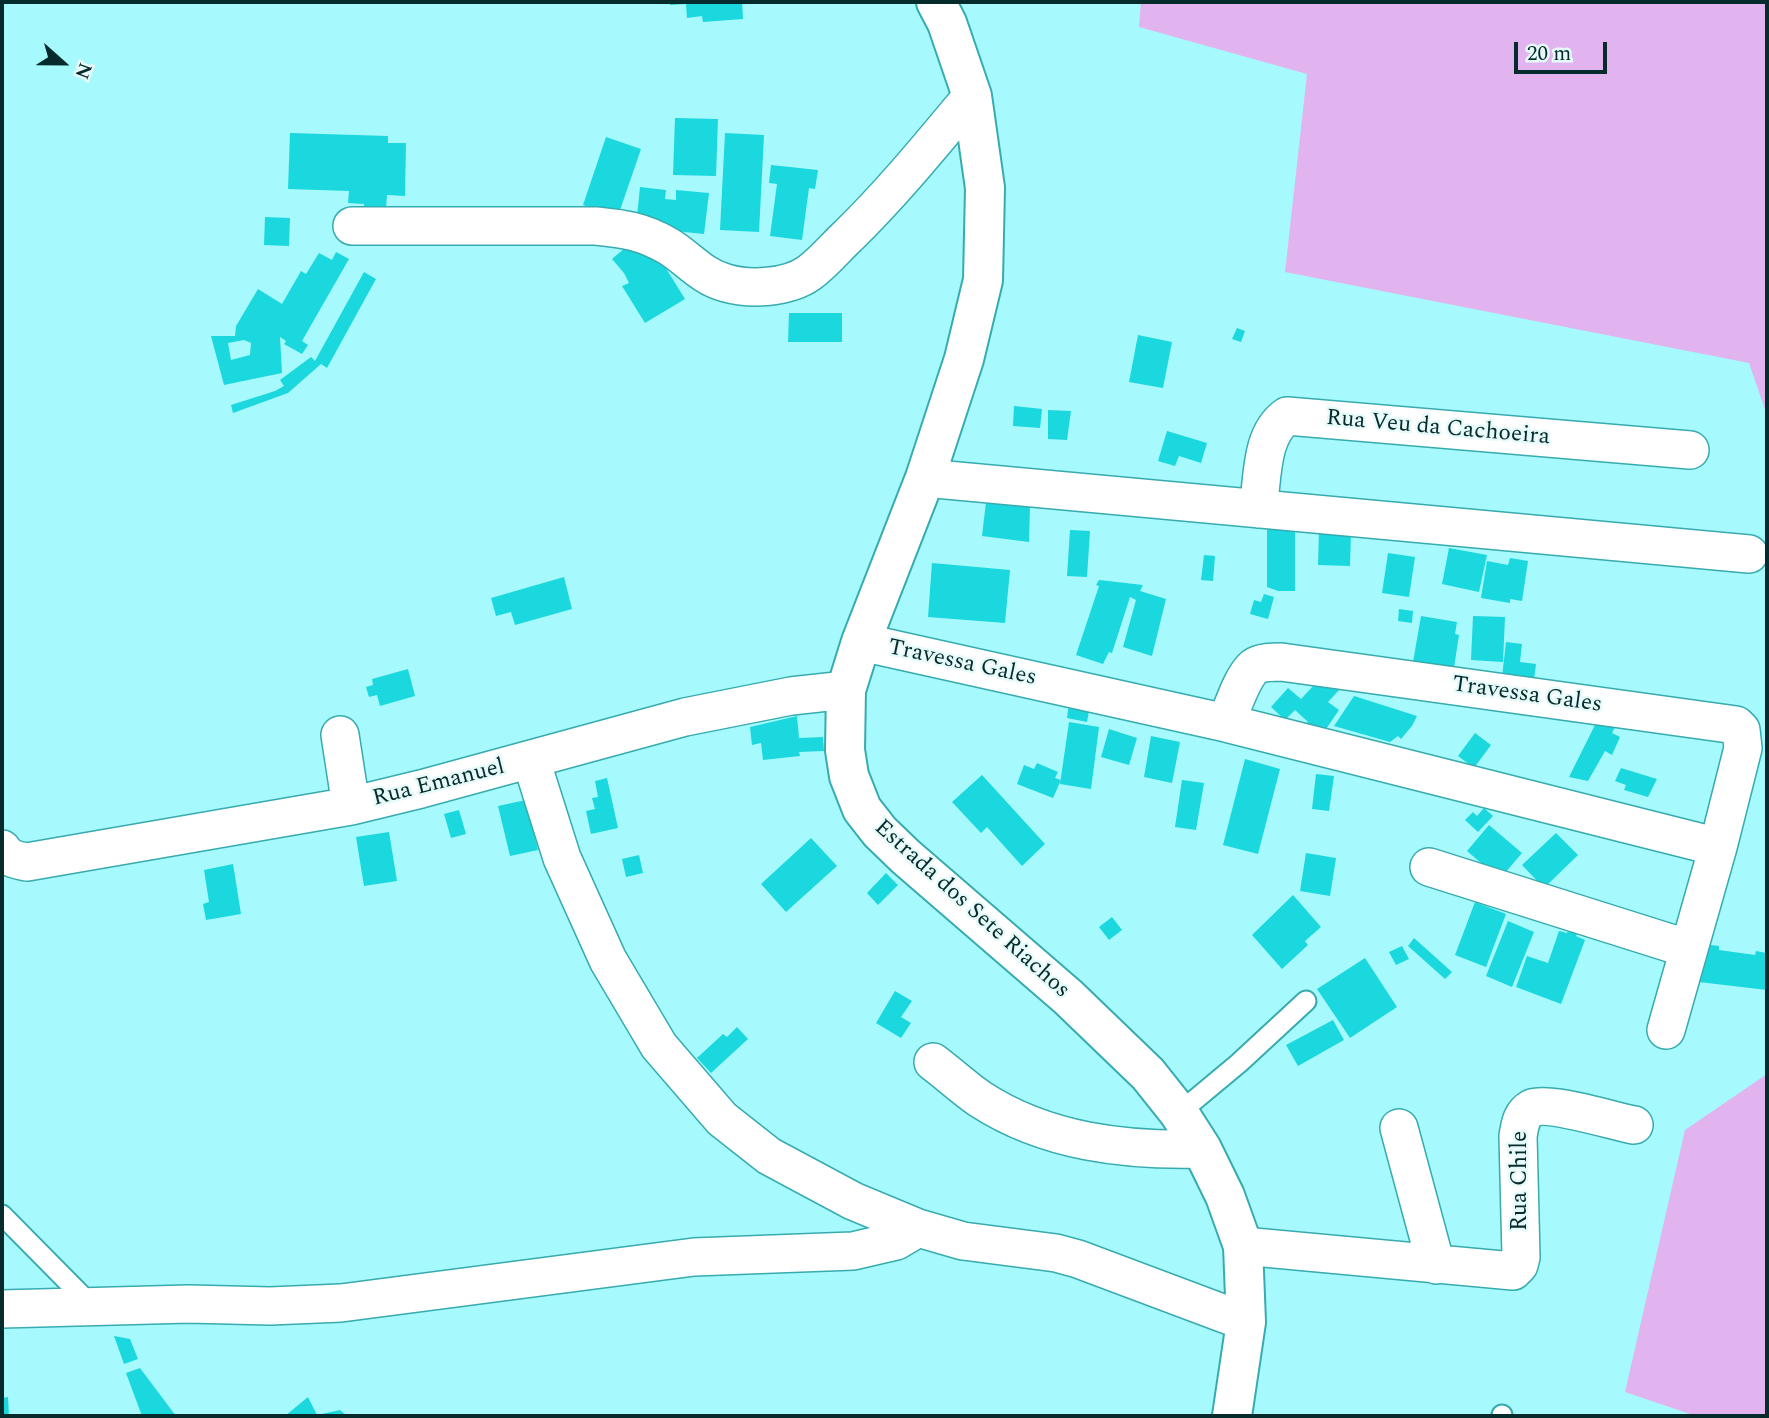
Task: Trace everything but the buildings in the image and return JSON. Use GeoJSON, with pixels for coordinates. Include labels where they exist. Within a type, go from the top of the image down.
{"type":"FeatureCollection","features":[{"type":"Feature","properties":{"kind":"street","name":"Estrada dos Sete Riachos"},"geometry":{"type":"LineString","coordinates":[[936,2],[947,23],[972,96],[985,187],[983,280],[964,359],[925,478],[861,642],[846,690],[845,750],[849,776],[862,809],[880,832],[1101,1028],[1148,1074],[1179,1112],[1202,1149],[1225,1196],[1243,1246],[1245,1322],[1232,1416]]}},
{"type":"Feature","properties":{"kind":"street"},"geometry":{"type":"LineString","coordinates":[[352,226],[596,226],[635,230],[668,247],[708,276],[727,284],[752,287],[789,282],[809,274],[863,221],[908,175],[972,96]]}},
{"type":"Feature","properties":{"kind":"street","name":"Rua Veu da Cachoeira"},"geometry":{"type":"LineString","coordinates":[[1258,509],[1268,439],[1276,424],[1287,416],[1690,450]]}},
{"type":"Feature","properties":{"kind":"street"},"geometry":{"type":"LineString","coordinates":[[925,478],[1749,554]]}},
{"type":"Feature","properties":{"kind":"street","name":"Travessa Gales"},"geometry":{"type":"LineString","coordinates":[[861,642],[1226,723],[1718,847]]}},
{"type":"Feature","properties":{"kind":"street","name":"Travessa Gales"},"geometry":{"type":"LineString","coordinates":[[1226,723],[1245,679],[1254,667],[1281,662],[1736,725],[1741,730],[1743,748],[1667,1030]]}},
{"type":"Feature","properties":{"kind":"street","name":"Rua Emanuel"},"geometry":{"type":"LineString","coordinates":[[15,856],[351,806],[685,717],[743,704],[846,690]]}},
{"type":"Feature","properties":{"kind":"street"},"geometry":{"type":"LineString","coordinates":[[340,735],[351,806]]}},
{"type":"Feature","properties":{"kind":"street"},"geometry":{"type":"LineString","coordinates":[[531,760],[562,858],[608,960],[659,1046],[722,1119],[769,1156],[853,1200],[918,1228],[963,1241],[1055,1253],[1078,1259],[1245,1322]]}},
{"type":"Feature","properties":{"kind":"street"},"geometry":{"type":"LineString","coordinates":[[1429,867],[1689,949]]}},
{"type":"Feature","properties":{"kind":"street"},"geometry":{"type":"LineString","coordinates":[[933,1062],[980,1099],[1023,1122],[1062,1136],[1107,1145],[1156,1150],[1202,1149]]}},
{"type":"Feature","properties":{"kind":"street","name":"Rua Chile"},"geometry":{"type":"LineString","coordinates":[[1436,1265],[1508,1272],[1517,1269],[1521,1257],[1518,1136],[1524,1114],[1534,1107],[1550,1106],[1634,1125]]}},
{"type":"Feature","properties":{"kind":"street"},"geometry":{"type":"LineString","coordinates":[[1243,1246],[1436,1265],[1399,1128]]}},
{"type":"Feature","properties":{"kind":"street"},"geometry":{"type":"LineString","coordinates":[[2,1309],[341,1303],[694,1257],[853,1251],[896,1241],[918,1228]]}},
{"type":"Feature","properties":{"kind":"lane"},"geometry":{"type":"LineString","coordinates":[[1179,1112],[1239,1063],[1306,1000]]}},
{"type":"Feature","properties":{"kind":"lane"},"geometry":{"type":"LineString","coordinates":[[2,1216],[93,1307]]}},
{"type":"Feature","properties":{"kind":"shaded area"},"geometry":{"type":"Polygon","coordinates":[[[1141,2],[1767,2],[1767,415],[1749,363],[1285,272],[1307,74],[1139,27],[1141,2]]]}},
{"type":"Feature","properties":{"kind":"shaded area"},"geometry":{"type":"Polygon","coordinates":[[[1767,1074],[1767,1416],[1696,1416],[1625,1392],[1685,1130],[1767,1074]]]}}]}
